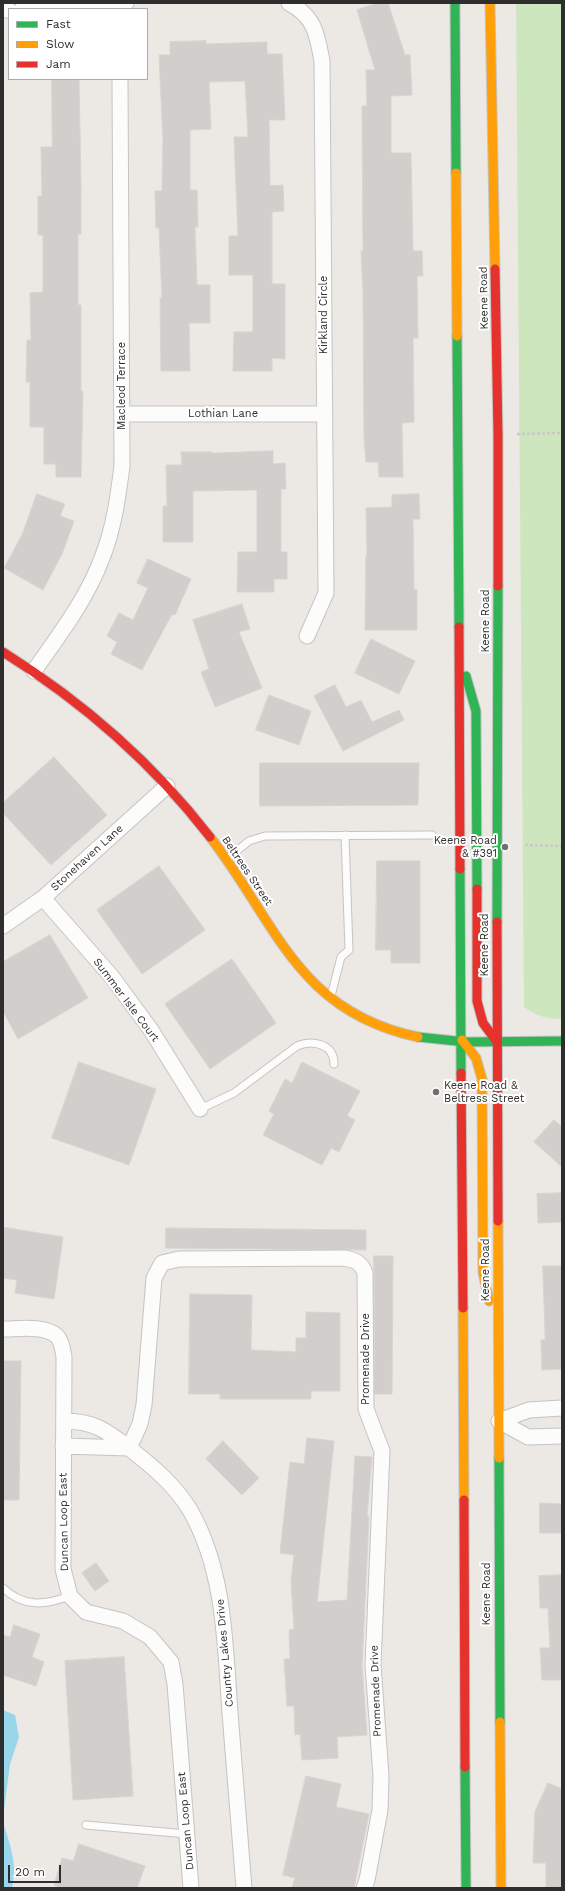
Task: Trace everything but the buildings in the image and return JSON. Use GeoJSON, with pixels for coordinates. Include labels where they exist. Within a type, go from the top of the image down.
{"type":"FeatureCollection","features":[{"type":"Feature","properties":{"kind":"main road","name":"Keene Road"},"geometry":{"type":"LineString","coordinates":[[455,3],[466,1888]]}},
{"type":"Feature","properties":{"kind":"main road","name":"Keene Road"},"geometry":{"type":"LineString","coordinates":[[490,3],[498,434],[497,1042],[501,1888]]}},
{"type":"Feature","properties":{"kind":"main road"},"geometry":{"type":"LineString","coordinates":[[458,646],[476,711],[477,1001],[479,1015],[485,1029],[497,1042]]}},
{"type":"Feature","properties":{"kind":"main road","name":"Beltrees Street"},"geometry":{"type":"LineString","coordinates":[[3,652],[34,671],[80,704],[125,743],[167,786],[226,859],[290,957],[310,980],[330,998],[348,1011],[370,1024],[396,1033],[425,1039],[497,1042],[562,1042]]}},
{"type":"Feature","properties":{"kind":"main road"},"geometry":{"type":"LineString","coordinates":[[462,1040],[474,1052],[480,1067],[482,1079],[483,1272],[498,1340]]}},
{"type":"Feature","properties":{"kind":"street"},"geometry":{"type":"LineString","coordinates":[[38,8],[126,3]]}},
{"type":"Feature","properties":{"kind":"street","name":"Kirkland Circle"},"geometry":{"type":"LineString","coordinates":[[289,3],[302,10],[317,32],[322,61],[326,593],[307,636]]}},
{"type":"Feature","properties":{"kind":"street","name":"Macleod Terrace"},"geometry":{"type":"LineString","coordinates":[[34,671],[84,597],[102,558],[117,505],[122,466],[120,80]]}},
{"type":"Feature","properties":{"kind":"street","name":"Lothian Lane"},"geometry":{"type":"LineString","coordinates":[[122,414],[324,414]]}},
{"type":"Feature","properties":{"kind":"street","name":"Stonehaven Lane"},"geometry":{"type":"LineString","coordinates":[[3,926],[42,898],[167,786]]}},
{"type":"Feature","properties":{"kind":"street","name":"Summer Isle Court"},"geometry":{"type":"LineString","coordinates":[[42,898],[112,977],[151,1030],[200,1109]]}},
{"type":"Feature","properties":{"kind":"street","name":"Promenade Drive"},"geometry":{"type":"LineString","coordinates":[[129,1448],[140,1424],[144,1405],[154,1278],[162,1264],[178,1259],[344,1258],[354,1260],[362,1264],[366,1280],[366,1409],[382,1451],[373,1665],[381,1776],[380,1810],[367,1880],[364,1888]]}},
{"type":"Feature","properties":{"kind":"street","name":"Duncan Loop East"},"geometry":{"type":"LineString","coordinates":[[3,1329],[47,1331],[57,1337],[62,1347],[64,1357],[63,1569],[70,1596],[86,1612],[122,1621],[150,1636],[171,1662],[175,1684],[191,1888]]}},
{"type":"Feature","properties":{"kind":"street"},"geometry":{"type":"LineString","coordinates":[[499,1421],[529,1410],[562,1408]]}},
{"type":"Feature","properties":{"kind":"street","name":"Country Lakes Drive"},"geometry":{"type":"LineString","coordinates":[[64,1421],[81,1421],[91,1424],[113,1435],[162,1474],[189,1510],[208,1549],[220,1594],[244,1888]]}},
{"type":"Feature","properties":{"kind":"street"},"geometry":{"type":"LineString","coordinates":[[499,1421],[528,1437],[562,1436]]}},
{"type":"Feature","properties":{"kind":"street"},"geometry":{"type":"LineString","coordinates":[[63,1446],[129,1448]]}},
{"type":"Feature","properties":{"kind":"lane"},"geometry":{"type":"LineString","coordinates":[[330,998],[341,957],[349,950],[345,835]]}},
{"type":"Feature","properties":{"kind":"lane"},"geometry":{"type":"LineString","coordinates":[[226,859],[249,842],[265,836],[432,835]]}},
{"type":"Feature","properties":{"kind":"lane"},"geometry":{"type":"LineString","coordinates":[[200,1109],[234,1093],[297,1046],[304,1043],[320,1043],[331,1052],[334,1057],[334,1064]]}},
{"type":"Feature","properties":{"kind":"lane"},"geometry":{"type":"LineString","coordinates":[[3,1588],[26,1602],[50,1603],[70,1596]]}},
{"type":"Feature","properties":{"kind":"lane"},"geometry":{"type":"LineString","coordinates":[[86,1825],[187,1834]]}},
{"type":"Feature","properties":{"kind":"path"},"geometry":{"type":"LineString","coordinates":[[498,434],[562,433]]}},
{"type":"Feature","properties":{"kind":"path"},"geometry":{"type":"LineString","coordinates":[[525,845],[562,846]]}},
{"type":"Feature","properties":{"kind":"green space"},"geometry":{"type":"Polygon","coordinates":[[[516,3],[562,3],[562,1019],[542,1016],[533,1013],[524,1007],[516,3]]]}},
{"type":"Feature","properties":{"kind":"water"},"geometry":{"type":"Polygon","coordinates":[[[3,1710],[15,1715],[19,1737],[10,1764],[3,1817],[3,1710]]]}},
{"type":"Feature","properties":{"kind":"water"},"geometry":{"type":"Polygon","coordinates":[[[3,1822],[11,1847],[14,1863],[14,1879],[12,1888],[3,1888],[3,1822]]]}},
{"type":"Feature","properties":{"kind":"traffic: fast"},"geometry":{"type":"LineString","coordinates":[[455,3],[456,173]]}},
{"type":"Feature","properties":{"kind":"traffic: fast"},"geometry":{"type":"LineString","coordinates":[[457,336],[459,627]]}},
{"type":"Feature","properties":{"kind":"traffic: fast"},"geometry":{"type":"LineString","coordinates":[[497,922],[498,586]]}},
{"type":"Feature","properties":{"kind":"traffic: fast"},"geometry":{"type":"LineString","coordinates":[[466,676],[476,711],[477,889]]}},
{"type":"Feature","properties":{"kind":"traffic: fast"},"geometry":{"type":"LineString","coordinates":[[460,869],[461,1073]]}},
{"type":"Feature","properties":{"kind":"traffic: fast"},"geometry":{"type":"LineString","coordinates":[[418,1037],[466,1042],[562,1041]]}},
{"type":"Feature","properties":{"kind":"traffic: fast"},"geometry":{"type":"LineString","coordinates":[[499,1458],[500,1722]]}},
{"type":"Feature","properties":{"kind":"traffic: fast"},"geometry":{"type":"LineString","coordinates":[[465,1767],[466,1888]]}},
{"type":"Feature","properties":{"kind":"traffic: slow"},"geometry":{"type":"LineString","coordinates":[[490,3],[495,269]]}},
{"type":"Feature","properties":{"kind":"traffic: slow"},"geometry":{"type":"LineString","coordinates":[[456,173],[457,336]]}},
{"type":"Feature","properties":{"kind":"traffic: slow"},"geometry":{"type":"LineString","coordinates":[[210,837],[293,960],[316,985],[343,1007],[377,1024],[418,1037]]}},
{"type":"Feature","properties":{"kind":"traffic: slow"},"geometry":{"type":"LineString","coordinates":[[462,1040],[476,1058],[482,1079],[483,1272],[489,1301]]}},
{"type":"Feature","properties":{"kind":"traffic: slow"},"geometry":{"type":"LineString","coordinates":[[498,1221],[499,1458]]}},
{"type":"Feature","properties":{"kind":"traffic: slow"},"geometry":{"type":"LineString","coordinates":[[463,1308],[464,1500]]}},
{"type":"Feature","properties":{"kind":"traffic: slow"},"geometry":{"type":"LineString","coordinates":[[500,1722],[501,1888]]}},
{"type":"Feature","properties":{"kind":"traffic: jam"},"geometry":{"type":"LineString","coordinates":[[495,269],[498,435],[498,586]]}},
{"type":"Feature","properties":{"kind":"traffic: jam"},"geometry":{"type":"LineString","coordinates":[[459,627],[460,869]]}},
{"type":"Feature","properties":{"kind":"traffic: jam"},"geometry":{"type":"LineString","coordinates":[[3,652],[61,691],[115,735],[164,783],[210,837]]}},
{"type":"Feature","properties":{"kind":"traffic: jam"},"geometry":{"type":"LineString","coordinates":[[477,889],[477,1001],[483,1023],[497,1042]]}},
{"type":"Feature","properties":{"kind":"traffic: jam"},"geometry":{"type":"LineString","coordinates":[[497,922],[498,1221]]}},
{"type":"Feature","properties":{"kind":"traffic: jam"},"geometry":{"type":"LineString","coordinates":[[461,1073],[463,1308]]}},
{"type":"Feature","properties":{"kind":"traffic: jam"},"geometry":{"type":"LineString","coordinates":[[464,1500],[465,1767]]}},
{"type":"Feature","properties":{"kind":"place","name":"Keene Road & #391"},"geometry":{"type":"Point","coordinates":[505,847]}},
{"type":"Feature","properties":{"kind":"place","name":"Keene Road & Beltress Street"},"geometry":{"type":"Point","coordinates":[436,1092]}}]}
